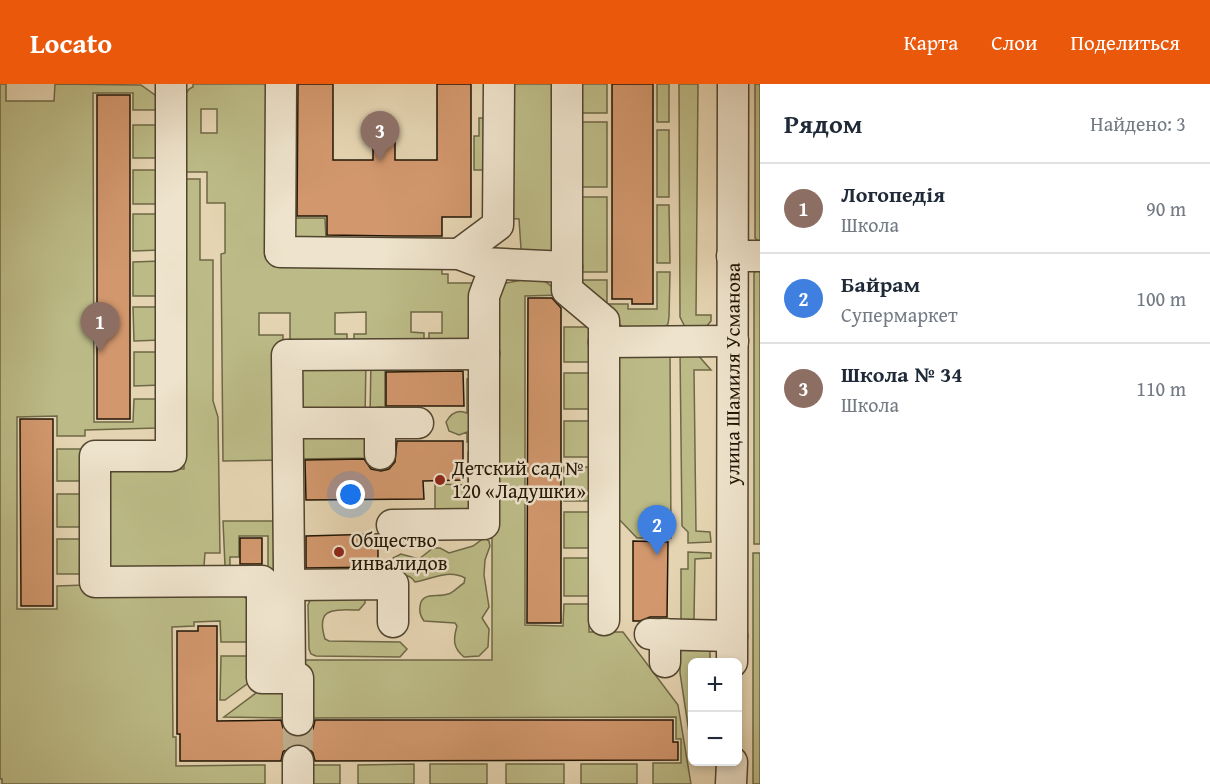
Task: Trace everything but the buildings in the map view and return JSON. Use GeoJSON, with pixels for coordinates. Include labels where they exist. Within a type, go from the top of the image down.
{"type":"FeatureCollection","features":[{"type":"Feature","properties":{"kind":"street"},"geometry":{"type":"LineString","coordinates":[[171,84],[171,456],[95,456],[95,582],[262,581],[262,678],[298,678],[298,720]]}},
{"type":"Feature","properties":{"kind":"street"},"geometry":{"type":"LineString","coordinates":[[281,84],[280,252],[459,254],[483,263],[567,267]]}},
{"type":"Feature","properties":{"kind":"street"},"geometry":{"type":"LineString","coordinates":[[459,254],[498,225],[499,84]]}},
{"type":"Feature","properties":{"kind":"street"},"geometry":{"type":"LineString","coordinates":[[567,84],[567,290],[604,321],[604,620]]}},
{"type":"Feature","properties":{"kind":"street","name":"улица Шамиля Усманова"},"geometry":{"type":"LineString","coordinates":[[732,649],[733,342],[746,256],[733,84]]}},
{"type":"Feature","properties":{"kind":"street"},"geometry":{"type":"LineString","coordinates":[[392,525],[484,524],[484,296],[496,264]]}},
{"type":"Feature","properties":{"kind":"street"},"geometry":{"type":"LineString","coordinates":[[604,342],[733,342]]}},
{"type":"Feature","properties":{"kind":"street"},"geometry":{"type":"LineString","coordinates":[[290,678],[287,354],[484,354]]}},
{"type":"Feature","properties":{"kind":"street"},"geometry":{"type":"LineString","coordinates":[[288,423],[418,423]]}},
{"type":"Feature","properties":{"kind":"street"},"geometry":{"type":"LineString","coordinates":[[380,423],[380,454]]}},
{"type":"Feature","properties":{"kind":"street"},"geometry":{"type":"LineString","coordinates":[[290,585],[393,584],[393,622]]}},
{"type":"Feature","properties":{"kind":"street"},"geometry":{"type":"LineString","coordinates":[[660,643],[732,649]]}},
{"type":"Feature","properties":{"kind":"street"},"geometry":{"type":"LineString","coordinates":[[732,766],[732,784]]}},
{"type":"Feature","properties":{"kind":"shaded area"},"geometry":{"type":"Polygon","coordinates":[[[0,84],[6,84],[6,101],[54,101],[55,84],[141,85],[155,95],[161,110],[133,110],[133,93],[93,93],[94,422],[133,422],[134,399],[161,399],[158,428],[85,430],[85,436],[57,436],[57,416],[17,417],[17,609],[57,609],[57,586],[85,585],[86,594],[240,594],[250,601],[251,642],[221,642],[220,621],[194,622],[194,626],[172,627],[173,737],[176,737],[176,766],[265,765],[265,784],[2,784],[2,779],[0,779],[0,84]]]}},
{"type":"Feature","properties":{"kind":"shaded area"},"geometry":{"type":"Polygon","coordinates":[[[193,84],[276,84],[274,258],[442,259],[442,274],[448,274],[448,283],[478,283],[477,342],[429,349],[429,333],[442,333],[442,312],[411,312],[411,332],[424,333],[424,349],[354,348],[354,334],[366,334],[366,312],[335,313],[335,334],[347,334],[347,348],[290,348],[290,313],[259,313],[259,335],[283,335],[283,460],[223,461],[221,254],[225,253],[225,203],[207,203],[207,172],[185,172],[185,95],[193,84]],[[201,109],[201,133],[217,133],[217,109],[201,109]]]}},
{"type":"Feature","properties":{"kind":"shaded area"},"geometry":{"type":"Polygon","coordinates":[[[506,84],[557,84],[554,252],[524,253],[521,249],[519,219],[504,218],[506,84]]]}},
{"type":"Feature","properties":{"kind":"shaded area"},"geometry":{"type":"Polygon","coordinates":[[[578,84],[607,84],[607,113],[578,113],[578,84]]]}},
{"type":"Feature","properties":{"kind":"shaded area"},"geometry":{"type":"Polygon","coordinates":[[[657,84],[669,84],[669,122],[657,122],[657,84]]]}},
{"type":"Feature","properties":{"kind":"shaded area"},"geometry":{"type":"Polygon","coordinates":[[[679,84],[698,84],[696,315],[711,315],[711,321],[706,327],[685,327],[680,317],[679,84]]]}},
{"type":"Feature","properties":{"kind":"shaded area"},"geometry":{"type":"Polygon","coordinates":[[[755,84],[760,84],[760,243],[755,238],[755,84]]]}},
{"type":"Feature","properties":{"kind":"shaded area"},"geometry":{"type":"Polygon","coordinates":[[[479,118],[493,118],[493,170],[474,170],[474,136],[479,136],[479,118]]]}},
{"type":"Feature","properties":{"kind":"shaded area"},"geometry":{"type":"Polygon","coordinates":[[[578,122],[607,122],[607,187],[578,187],[578,122]]]}},
{"type":"Feature","properties":{"kind":"shaded area"},"geometry":{"type":"Polygon","coordinates":[[[133,125],[161,125],[160,158],[133,158],[133,125]]]}},
{"type":"Feature","properties":{"kind":"shaded area"},"geometry":{"type":"Polygon","coordinates":[[[657,130],[669,130],[669,197],[657,197],[657,130]]]}},
{"type":"Feature","properties":{"kind":"shaded area"},"geometry":{"type":"Polygon","coordinates":[[[133,170],[160,170],[161,204],[133,204],[133,170]]]}},
{"type":"Feature","properties":{"kind":"shaded area"},"geometry":{"type":"Polygon","coordinates":[[[185,179],[200,179],[200,260],[213,260],[213,401],[218,417],[220,553],[205,553],[204,566],[112,569],[108,565],[108,474],[116,469],[184,469],[185,179]]]}},
{"type":"Feature","properties":{"kind":"shaded area"},"geometry":{"type":"Polygon","coordinates":[[[286,188],[296,188],[296,218],[325,218],[326,238],[442,238],[443,248],[295,248],[286,188]]]}},
{"type":"Feature","properties":{"kind":"shaded area"},"geometry":{"type":"Polygon","coordinates":[[[578,197],[607,197],[607,272],[578,272],[578,197]]]}},
{"type":"Feature","properties":{"kind":"shaded area"},"geometry":{"type":"Polygon","coordinates":[[[657,205],[669,205],[670,263],[657,263],[657,205]]]}},
{"type":"Feature","properties":{"kind":"shaded area"},"geometry":{"type":"Polygon","coordinates":[[[133,214],[161,214],[161,250],[133,251],[133,214]]]}},
{"type":"Feature","properties":{"kind":"shaded area"},"geometry":{"type":"Polygon","coordinates":[[[161,261],[161,296],[133,296],[133,262],[161,261]]]}},
{"type":"Feature","properties":{"kind":"shaded area"},"geometry":{"type":"Polygon","coordinates":[[[760,267],[760,544],[754,544],[754,273],[760,267]]]}},
{"type":"Feature","properties":{"kind":"shaded area"},"geometry":{"type":"Polygon","coordinates":[[[657,272],[670,272],[669,317],[668,324],[664,328],[624,328],[578,289],[578,280],[607,280],[607,304],[628,304],[628,309],[657,309],[657,272]]]}},
{"type":"Feature","properties":{"kind":"shaded area"},"geometry":{"type":"Polygon","coordinates":[[[532,278],[546,282],[562,295],[525,296],[525,625],[563,626],[564,604],[592,604],[589,614],[589,632],[623,632],[678,705],[691,784],[653,784],[653,763],[681,763],[681,739],[676,739],[676,717],[305,718],[305,660],[492,660],[492,296],[501,284],[532,278]]]}},
{"type":"Feature","properties":{"kind":"shaded area"},"geometry":{"type":"Polygon","coordinates":[[[133,307],[161,307],[161,340],[134,341],[133,307]]]}},
{"type":"Feature","properties":{"kind":"shaded area"},"geometry":{"type":"Polygon","coordinates":[[[564,327],[589,327],[592,362],[564,362],[564,327]]]}},
{"type":"Feature","properties":{"kind":"shaded area"},"geometry":{"type":"Polygon","coordinates":[[[670,350],[671,538],[637,538],[615,515],[615,356],[670,350]]]}},
{"type":"Feature","properties":{"kind":"shaded area"},"geometry":{"type":"Polygon","coordinates":[[[680,351],[697,354],[711,370],[694,370],[696,531],[710,532],[711,542],[688,543],[688,532],[682,526],[680,351]]]}},
{"type":"Feature","properties":{"kind":"shaded area"},"geometry":{"type":"Polygon","coordinates":[[[134,352],[161,352],[161,385],[134,386],[134,352]]]}},
{"type":"Feature","properties":{"kind":"shaded area"},"geometry":{"type":"Polygon","coordinates":[[[303,357],[366,359],[365,419],[294,414],[303,357]]]}},
{"type":"Feature","properties":{"kind":"shaded area"},"geometry":{"type":"Polygon","coordinates":[[[371,359],[385,365],[385,408],[417,408],[417,415],[370,418],[371,359]]]}},
{"type":"Feature","properties":{"kind":"shaded area"},"geometry":{"type":"Polygon","coordinates":[[[564,373],[592,373],[592,409],[564,409],[564,373]]]}},
{"type":"Feature","properties":{"kind":"shaded area"},"geometry":{"type":"Polygon","coordinates":[[[467,379],[479,379],[479,442],[467,442],[467,432],[459,435],[449,431],[446,422],[455,413],[461,411],[467,413],[467,379]]]}},
{"type":"Feature","properties":{"kind":"shaded area"},"geometry":{"type":"Polygon","coordinates":[[[564,421],[592,421],[592,457],[564,457],[564,421]]]}},
{"type":"Feature","properties":{"kind":"shaded area"},"geometry":{"type":"Polygon","coordinates":[[[300,427],[375,428],[375,458],[294,459],[300,427]]]}},
{"type":"Feature","properties":{"kind":"shaded area"},"geometry":{"type":"Polygon","coordinates":[[[57,449],[85,449],[85,481],[57,481],[57,449]]]}},
{"type":"Feature","properties":{"kind":"shaded area"},"geometry":{"type":"Polygon","coordinates":[[[468,452],[479,452],[480,510],[435,519],[435,484],[468,485],[468,452]]]}},
{"type":"Feature","properties":{"kind":"shaded area"},"geometry":{"type":"Polygon","coordinates":[[[564,467],[592,467],[592,501],[564,501],[564,467]]]}},
{"type":"Feature","properties":{"kind":"shaded area"},"geometry":{"type":"Polygon","coordinates":[[[57,494],[85,494],[85,527],[57,527],[57,494]]]}},
{"type":"Feature","properties":{"kind":"shaded area"},"geometry":{"type":"Polygon","coordinates":[[[564,512],[592,512],[592,548],[564,548],[564,512]]]}},
{"type":"Feature","properties":{"kind":"shaded area"},"geometry":{"type":"Polygon","coordinates":[[[223,521],[280,521],[274,570],[268,570],[268,536],[239,536],[239,557],[230,557],[230,569],[225,566],[223,521]]]}},
{"type":"Feature","properties":{"kind":"shaded area"},"geometry":{"type":"Polygon","coordinates":[[[484,538],[489,541],[490,546],[485,560],[484,575],[489,607],[482,618],[489,629],[488,647],[479,656],[464,657],[455,643],[457,626],[455,623],[424,621],[420,609],[423,599],[450,593],[464,583],[465,578],[452,574],[415,582],[409,576],[395,576],[391,569],[393,558],[401,554],[419,559],[433,548],[440,548],[449,553],[473,546],[484,538]]]}},
{"type":"Feature","properties":{"kind":"shaded area"},"geometry":{"type":"Polygon","coordinates":[[[57,539],[85,539],[85,574],[57,574],[57,539]]]}},
{"type":"Feature","properties":{"kind":"shaded area"},"geometry":{"type":"Polygon","coordinates":[[[688,552],[711,553],[711,558],[695,559],[694,620],[710,620],[708,624],[681,628],[681,569],[688,569],[688,552]]]}},
{"type":"Feature","properties":{"kind":"shaded area"},"geometry":{"type":"Polygon","coordinates":[[[753,553],[760,553],[760,784],[753,784],[753,553]]]}},
{"type":"Feature","properties":{"kind":"shaded area"},"geometry":{"type":"Polygon","coordinates":[[[564,558],[592,558],[592,596],[564,596],[564,558]]]}},
{"type":"Feature","properties":{"kind":"shaded area"},"geometry":{"type":"Polygon","coordinates":[[[311,598],[365,598],[365,603],[359,610],[335,610],[325,615],[323,628],[325,639],[329,641],[400,642],[407,649],[400,657],[316,656],[311,654],[308,605],[311,598]]]}},
{"type":"Feature","properties":{"kind":"shaded area"},"geometry":{"type":"Polygon","coordinates":[[[680,642],[710,650],[710,658],[688,658],[688,726],[680,673],[680,642]]]}},
{"type":"Feature","properties":{"kind":"shaded area"},"geometry":{"type":"Polygon","coordinates":[[[221,656],[251,656],[251,681],[225,700],[220,700],[221,656]]]}},
{"type":"Feature","properties":{"kind":"shaded area"},"geometry":{"type":"Polygon","coordinates":[[[260,690],[282,693],[287,697],[290,718],[224,717],[260,690]]]}},
{"type":"Feature","properties":{"kind":"shaded area"},"geometry":{"type":"Polygon","coordinates":[[[414,764],[414,784],[358,784],[358,765],[414,764]]]}},
{"type":"Feature","properties":{"kind":"shaded area"},"geometry":{"type":"Polygon","coordinates":[[[430,764],[487,764],[487,784],[430,784],[430,764]]]}},
{"type":"Feature","properties":{"kind":"shaded area"},"geometry":{"type":"Polygon","coordinates":[[[506,764],[564,764],[564,784],[506,784],[506,764]]]}},
{"type":"Feature","properties":{"kind":"shaded area"},"geometry":{"type":"Polygon","coordinates":[[[581,764],[637,764],[637,784],[581,784],[581,764]]]}},
{"type":"Feature","properties":{"kind":"shaded area"},"geometry":{"type":"Polygon","coordinates":[[[307,765],[340,765],[340,784],[309,784],[307,765]]]}},
{"type":"Feature","properties":{"kind":"tunnel"},"geometry":{"type":"LineString","coordinates":[[298,720],[298,761]]}},
{"type":"Feature","properties":{"kind":"place","name":"Школа № 34"},"geometry":{"type":"Point","coordinates":[380,161]}},
{"type":"Feature","properties":{"kind":"place","name":"Логопедiя"},"geometry":{"type":"Point","coordinates":[100,352]}},
{"type":"Feature","properties":{"kind":"place","name":"Детский сад № 120 «Ладушки»"},"geometry":{"type":"Point","coordinates":[440,480]}},
{"type":"Feature","properties":{"kind":"place","name":"Общество инвалидов"},"geometry":{"type":"Point","coordinates":[339,552]}},
{"type":"Feature","properties":{"kind":"place","name":"Байрам"},"geometry":{"type":"Point","coordinates":[657,555]}}]}
